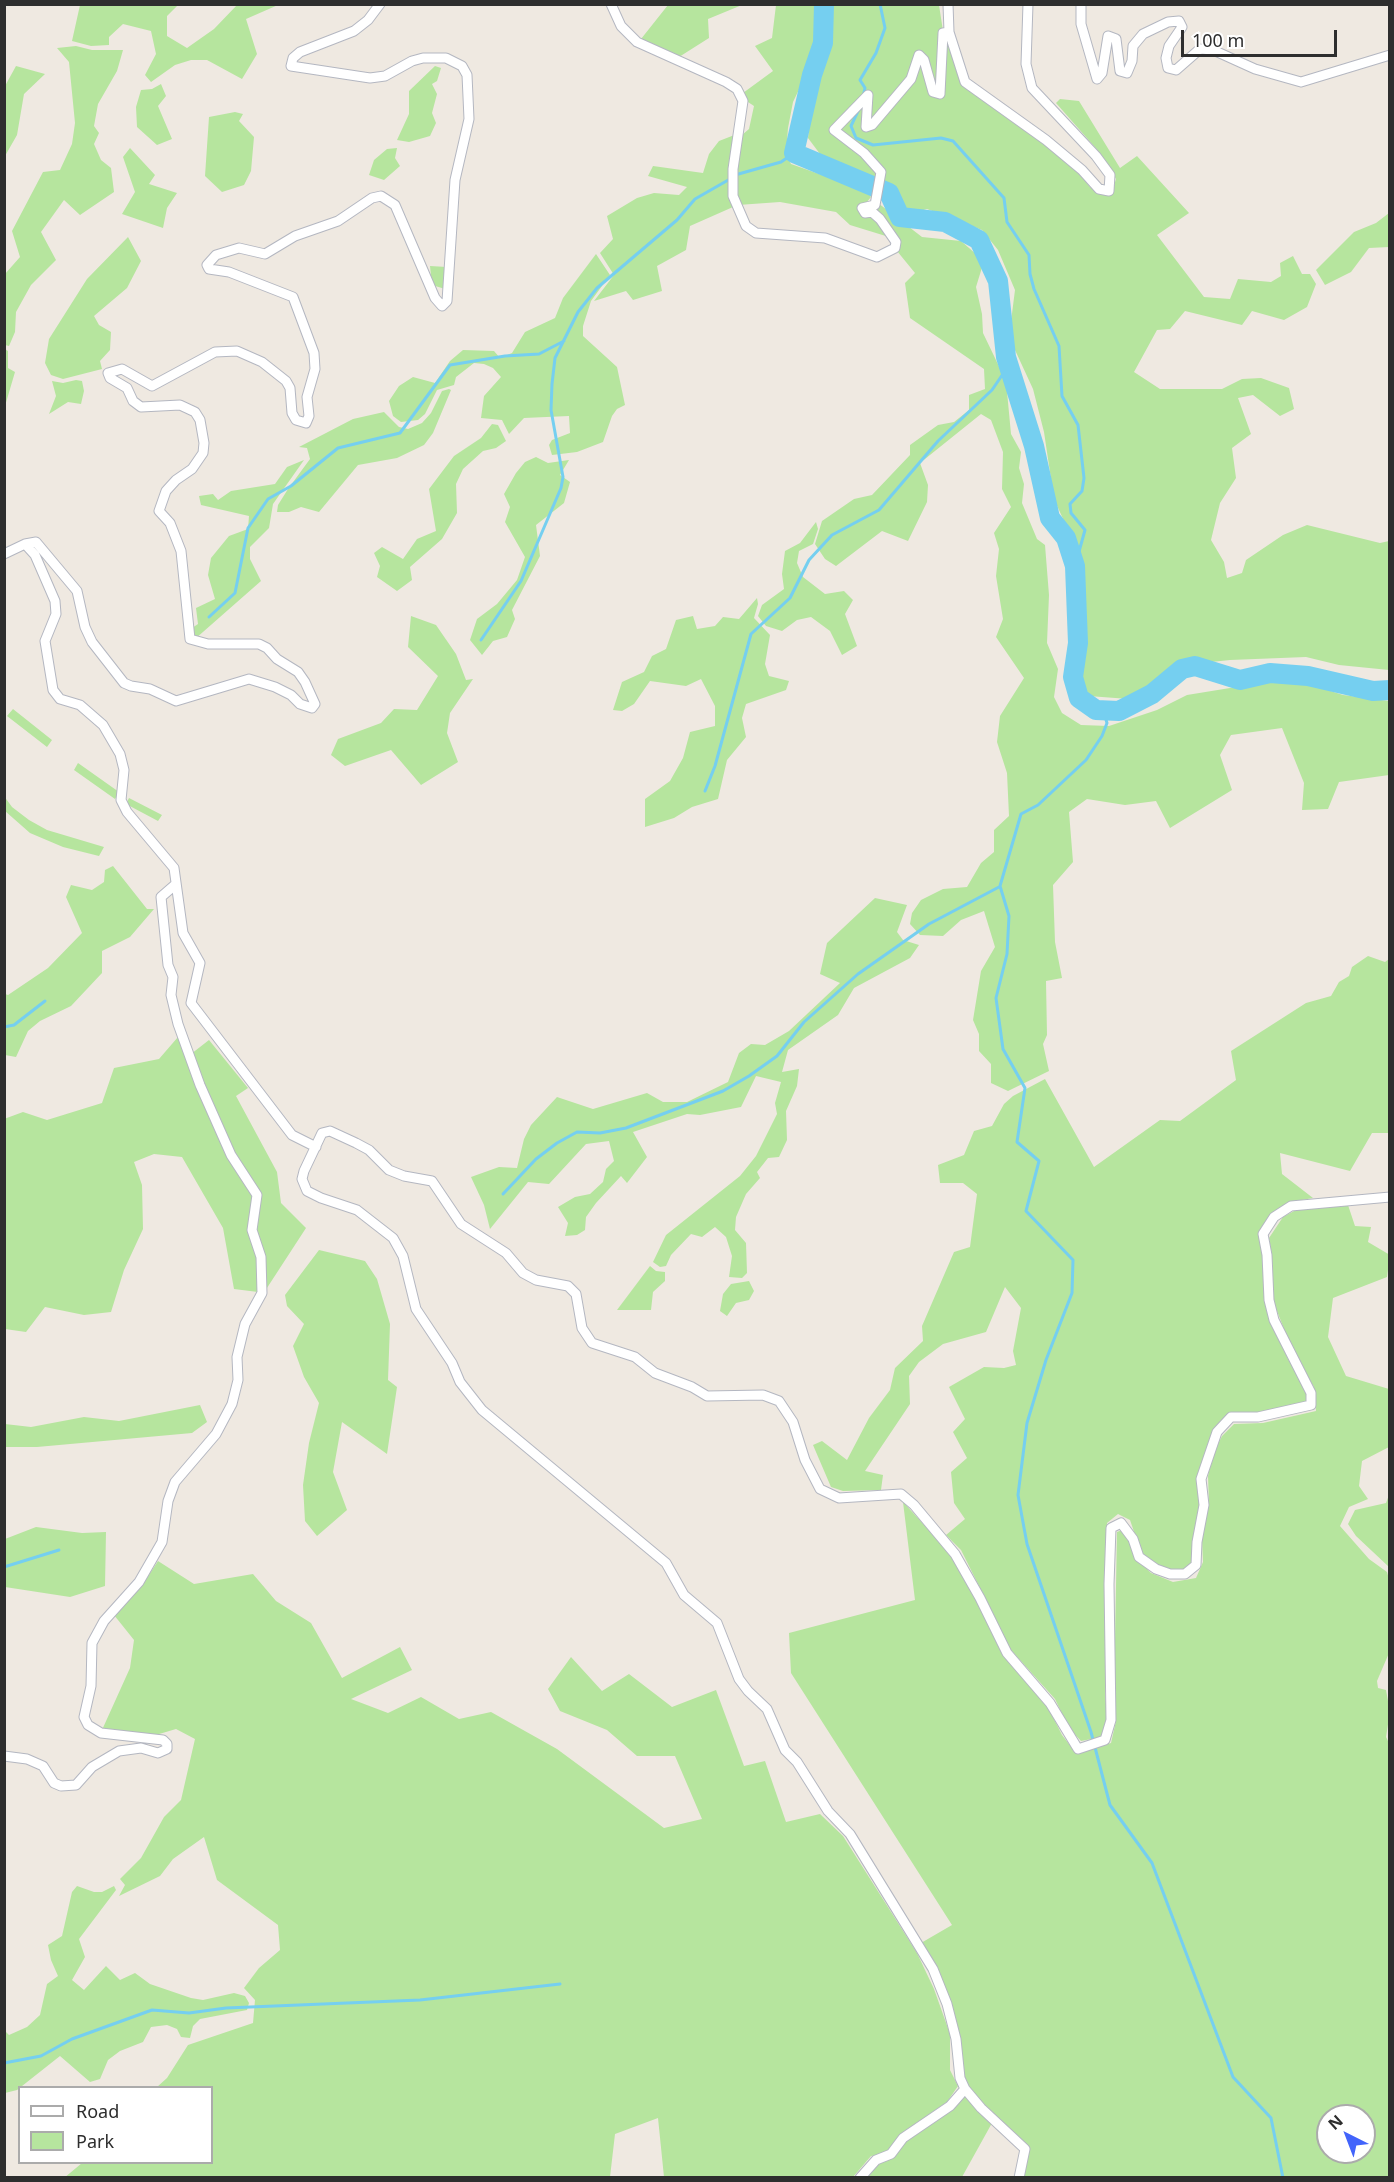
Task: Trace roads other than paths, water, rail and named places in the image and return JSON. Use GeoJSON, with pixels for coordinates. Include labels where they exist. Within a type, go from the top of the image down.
{"type":"FeatureCollection","features":[{"type":"Feature","properties":{"kind":"street"},"geometry":{"type":"LineString","coordinates":[[4,554],[25,544],[36,542],[77,591],[85,627],[92,642],[124,683],[150,689],[176,701],[249,679],[283,691],[300,704],[312,708],[315,704],[302,677],[267,648],[259,644],[196,643],[190,639],[181,551],[170,523],[159,511],[166,491],[176,480],[192,469],[202,453],[204,443],[200,420],[195,412],[180,405],[141,407],[133,401],[127,388],[110,378],[108,373],[122,369],[152,386],[215,352],[237,351],[262,362],[286,381],[290,388],[292,413],[296,420],[306,423],[309,416],[307,397],[315,369],[314,353],[293,297],[236,274],[209,269],[207,265],[216,255],[239,248],[265,254],[295,236],[338,221],[372,198],[381,196],[396,205],[439,305],[442,306],[447,301],[455,180],[470,119],[467,75],[462,66],[446,58],[423,58],[412,61],[385,76],[370,78],[291,66],[293,58],[300,52],[354,31],[368,20],[380,4]]}},
{"type":"Feature","properties":{"kind":"street"},"geometry":{"type":"LineString","coordinates":[[611,4],[621,26],[637,42],[726,81],[737,89],[742,101],[733,169],[732,196],[746,226],[756,233],[825,238],[877,257],[895,248],[896,242],[880,219],[872,212],[865,213],[862,208],[875,205],[881,172],[864,153],[834,130],[868,95],[866,127],[872,125],[911,79],[918,55],[924,60],[933,92],[940,94],[943,33],[949,32]]}},
{"type":"Feature","properties":{"kind":"street"},"geometry":{"type":"LineString","coordinates":[[948,4],[949,32],[965,82],[996,102],[1052,146],[1082,170],[1099,189],[1109,191],[1110,175],[1096,156],[1032,88],[1026,64],[1028,4]]}},
{"type":"Feature","properties":{"kind":"street"},"geometry":{"type":"LineString","coordinates":[[1081,4],[1081,24],[1097,79],[1102,73],[1108,36],[1116,39],[1120,70],[1127,73],[1132,61],[1133,46],[1143,34],[1168,22],[1179,21],[1182,27],[1169,46],[1166,58],[1168,68],[1176,70],[1200,49],[1214,50],[1255,69],[1301,82],[1389,55]]}},
{"type":"Feature","properties":{"kind":"street"},"geometry":{"type":"LineString","coordinates":[[25,544],[34,555],[56,601],[56,614],[45,641],[53,690],[60,699],[80,705],[92,714],[112,739],[120,754],[124,770],[121,800],[127,812],[174,868],[183,933],[200,963],[190,1003],[292,1135],[316,1147]]}},
{"type":"Feature","properties":{"kind":"street"},"geometry":{"type":"LineString","coordinates":[[4,1756],[27,1759],[43,1767],[54,1782],[61,1786],[76,1785],[92,1767],[119,1751],[141,1748],[158,1753],[167,1749],[167,1744],[163,1740],[101,1733],[88,1725],[84,1717],[91,1686],[92,1643],[104,1621],[139,1582],[162,1542],[168,1502],[175,1482],[216,1434],[232,1404],[237,1380],[237,1357],[245,1324],[262,1293],[261,1257],[252,1230],[256,1195],[231,1155],[200,1085],[177,1024],[171,995],[173,976],[168,965],[160,897],[176,884]]}},
{"type":"Feature","properties":{"kind":"street"},"geometry":{"type":"LineString","coordinates":[[1020,2178],[1025,2149],[981,2108],[965,2089],[960,2078],[956,2039],[947,2004],[933,1970],[850,1834],[828,1811],[796,1762],[785,1750],[767,1709],[748,1691],[740,1679],[717,1623],[684,1595],[666,1563],[482,1410],[460,1382],[452,1363],[416,1309],[403,1256],[393,1238],[357,1210],[307,1191],[303,1171],[322,1133],[330,1131],[369,1150],[389,1170],[404,1176],[432,1181],[462,1224],[506,1253],[524,1273],[536,1280],[568,1286],[576,1294],[582,1328],[592,1343],[635,1357],[654,1373],[692,1387],[707,1396],[763,1395],[779,1401],[793,1422],[805,1460],[820,1489],[839,1498],[901,1494],[914,1505],[955,1554],[1007,1653],[1050,1702],[1078,1749],[1104,1740],[1111,1720],[1109,1584],[1112,1528],[1121,1523],[1133,1539],[1140,1557],[1156,1569],[1170,1574],[1185,1574],[1196,1564],[1197,1542],[1204,1505],[1201,1479],[1217,1432],[1231,1418],[1258,1418],[1311,1405],[1311,1393],[1274,1320],[1269,1300],[1267,1255],[1263,1234],[1274,1218],[1291,1206],[1389,1197]]}},
{"type":"Feature","properties":{"kind":"street"},"geometry":{"type":"LineString","coordinates":[[860,2178],[876,2160],[891,2154],[903,2138],[950,2106],[965,2089]]}},
{"type":"Feature","properties":{"kind":"waterway"},"geometry":{"type":"LineString","coordinates":[[824,4],[823,43],[812,75],[794,153],[889,193],[900,217],[945,222],[979,240],[998,281],[1006,357],[1034,446],[1050,518],[1066,538],[1075,566],[1078,643],[1073,677],[1079,698],[1096,710],[1119,711],[1152,694],[1182,669],[1195,666],[1240,680],[1270,673],[1308,676],[1373,691],[1390,690]]}},
{"type":"Feature","properties":{"kind":"waterway"},"geometry":{"type":"LineString","coordinates":[[863,97],[865,88],[860,80],[876,53],[885,28],[880,4]]}},
{"type":"Feature","properties":{"kind":"waterway"},"geometry":{"type":"LineString","coordinates":[[859,109],[851,126],[856,138],[873,145],[941,138],[953,141],[1004,198],[1007,222],[1029,255],[1034,289],[1059,346],[1062,396],[1078,425],[1084,478],[1082,491],[1070,504],[1071,513],[1085,530],[1075,566]]}},
{"type":"Feature","properties":{"kind":"waterway"},"geometry":{"type":"LineString","coordinates":[[735,175],[781,162],[794,153]]}},
{"type":"Feature","properties":{"kind":"waterway"},"geometry":{"type":"LineString","coordinates":[[481,640],[521,581],[561,488],[563,477],[551,410],[552,384],[555,358],[578,312],[597,288],[677,220],[695,199],[730,179]]}},
{"type":"Feature","properties":{"kind":"waterway"},"geometry":{"type":"LineString","coordinates":[[209,617],[235,593],[248,528],[268,499],[291,486],[338,448],[400,433],[450,365],[505,356],[539,354],[564,341]]}},
{"type":"Feature","properties":{"kind":"waterway"},"geometry":{"type":"LineString","coordinates":[[705,791],[715,766],[751,634],[790,598],[809,560],[832,535],[879,510],[938,441],[992,390],[1009,365]]}},
{"type":"Feature","properties":{"kind":"waterway"},"geometry":{"type":"LineString","coordinates":[[1103,710],[1107,723],[1102,736],[1086,760],[1038,805],[1021,814],[1000,886],[1009,916],[1007,954],[996,998],[1003,1049],[1025,1088],[1017,1142],[1039,1161],[1026,1211],[1073,1260],[1072,1293],[1046,1360],[1027,1423],[1018,1495],[1027,1544],[1091,1732],[1110,1805],[1152,1863],[1233,2077],[1271,2118],[1283,2178]]}},
{"type":"Feature","properties":{"kind":"waterway"},"geometry":{"type":"LineString","coordinates":[[503,1194],[536,1159],[557,1143],[577,1132],[600,1133],[626,1128],[723,1091],[749,1076],[777,1056],[804,1022],[858,974],[929,924],[999,887]]}},
{"type":"Feature","properties":{"kind":"waterway"},"geometry":{"type":"LineString","coordinates":[[4,1027],[14,1025],[45,1001]]}},
{"type":"Feature","properties":{"kind":"waterway"},"geometry":{"type":"LineString","coordinates":[[4,1567],[59,1550]]}},
{"type":"Feature","properties":{"kind":"waterway"},"geometry":{"type":"LineString","coordinates":[[4,2063],[41,2056],[72,2039],[152,2010],[189,2013],[226,2008],[420,2000],[560,1984]]}}]}
